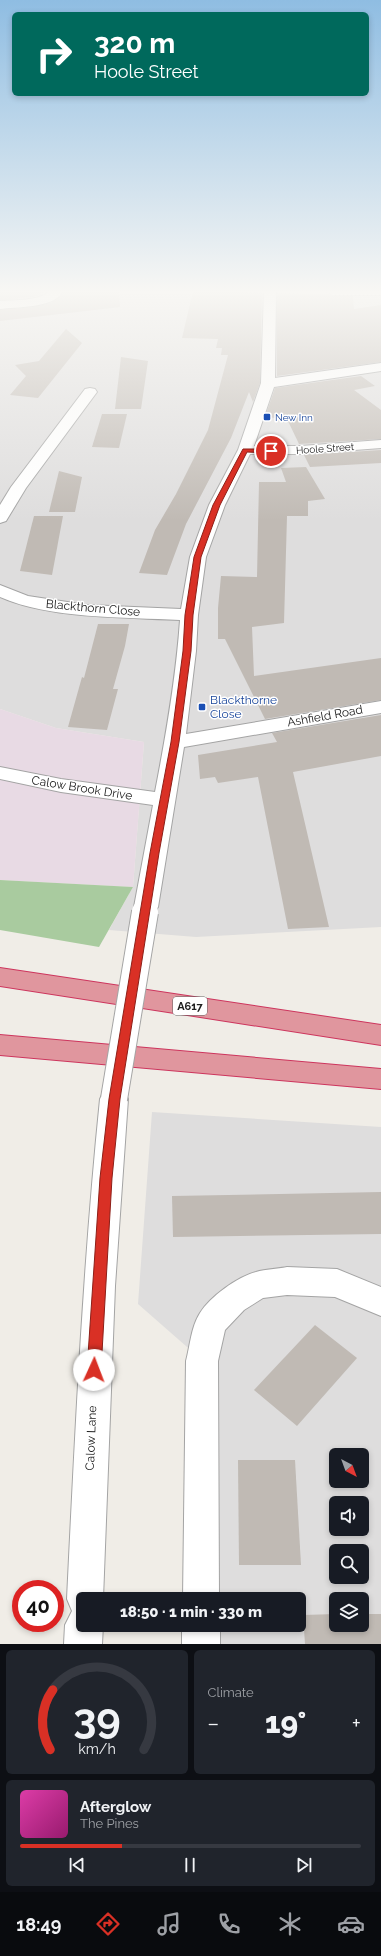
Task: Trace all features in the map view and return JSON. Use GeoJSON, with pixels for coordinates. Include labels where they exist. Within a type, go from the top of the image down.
{"type":"FeatureCollection","features":[{"type":"Feature","properties":{"kind":"highway","name":"A617"},"geometry":{"type":"LineString","coordinates":[[0,977],[381,1036]]}},
{"type":"Feature","properties":{"kind":"highway"},"geometry":{"type":"LineString","coordinates":[[0,1045],[381,1079]]}},
{"type":"Feature","properties":{"kind":"street","name":"Calow Lane"},"geometry":{"type":"LineString","coordinates":[[85,1592],[96,1324],[106,1178],[114,1099],[175,742],[187,651],[189,615],[198,557],[217,505],[245,450],[268,383],[268,368]]}},
{"type":"Feature","properties":{"kind":"street"},"geometry":{"type":"LineString","coordinates":[[268,383],[307,379],[377,368]]}},
{"type":"Feature","properties":{"kind":"street"},"geometry":{"type":"LineString","coordinates":[[0,518],[19,487],[80,399]]}},
{"type":"Feature","properties":{"kind":"street","name":"Hoole Street"},"geometry":{"type":"LineString","coordinates":[[245,450],[301,450],[381,444]]}},
{"type":"Feature","properties":{"kind":"street","name":"Blackthorn Close"},"geometry":{"type":"LineString","coordinates":[[0,590],[24,601],[87,610],[189,615]]}},
{"type":"Feature","properties":{"kind":"street","name":"Ashfield Road"},"geometry":{"type":"LineString","coordinates":[[175,742],[381,707]]}},
{"type":"Feature","properties":{"kind":"street","name":"Calow Brook Drive"},"geometry":{"type":"LineString","coordinates":[[0,773],[23,779],[164,800]]}},
{"type":"Feature","properties":{"kind":"street"},"geometry":{"type":"LineString","coordinates":[[201,1592],[202,1361],[211,1323],[234,1300],[257,1285],[280,1282],[337,1283],[381,1302]]}},
{"type":"Feature","properties":{"kind":"street"},"geometry":{"type":"LineString","coordinates":[[83,1644],[84,1632]]}},
{"type":"Feature","properties":{"kind":"street"},"geometry":{"type":"LineString","coordinates":[[201,1632],[201,1644]]}},
{"type":"Feature","properties":{"kind":"shaded area"},"geometry":{"type":"Polygon","coordinates":[[[0,368],[381,368],[381,927],[196,937],[109,930],[133,887],[144,742],[56,728],[0,709],[0,368]]]}},
{"type":"Feature","properties":{"kind":"shaded area"},"geometry":{"type":"Polygon","coordinates":[[[272,421],[301,425],[298,445],[276,444],[274,440],[265,440],[272,421]]]}},
{"type":"Feature","properties":{"kind":"shaded area"},"geometry":{"type":"Polygon","coordinates":[[[0,709],[56,728],[144,742],[133,887],[0,880],[0,709]]]}},
{"type":"Feature","properties":{"kind":"shaded area"},"geometry":{"type":"Polygon","coordinates":[[[152,1112],[381,1127],[381,1644],[216,1644],[215,1632],[306,1632],[306,1592],[214,1592],[211,1368],[138,1304],[152,1112]]]}},
{"type":"Feature","properties":{"kind":"green space"},"geometry":{"type":"Polygon","coordinates":[[[0,880],[133,887],[99,947],[0,930],[0,880]]]}},
{"type":"Feature","properties":{"kind":"building"},"geometry":{"type":"Polygon","coordinates":[[[18,368],[62,368],[38,398],[10,395],[26,376],[18,368]]]}},
{"type":"Feature","properties":{"kind":"building"},"geometry":{"type":"Polygon","coordinates":[[[120,368],[147,368],[141,409],[115,409],[120,368]]]}},
{"type":"Feature","properties":{"kind":"building"},"geometry":{"type":"Polygon","coordinates":[[[225,368],[260,368],[260,383],[253,402],[249,392],[231,438],[186,524],[167,575],[139,573],[155,530],[176,494],[208,430],[225,368]]]}},
{"type":"Feature","properties":{"kind":"building"},"geometry":{"type":"Polygon","coordinates":[[[277,368],[339,368],[277,376],[277,368]]]}},
{"type":"Feature","properties":{"kind":"building"},"geometry":{"type":"Polygon","coordinates":[[[361,376],[375,386],[354,390],[381,410],[381,439],[299,444],[287,419],[265,417],[275,388],[361,376]]]}},
{"type":"Feature","properties":{"kind":"building"},"geometry":{"type":"Polygon","coordinates":[[[102,414],[127,414],[119,448],[92,447],[102,414]]]}},
{"type":"Feature","properties":{"kind":"building"},"geometry":{"type":"Polygon","coordinates":[[[381,450],[381,463],[310,467],[304,455],[381,450]]]}},
{"type":"Feature","properties":{"kind":"building"},"geometry":{"type":"Polygon","coordinates":[[[306,467],[325,499],[308,501],[308,516],[287,516],[284,623],[252,627],[254,676],[381,658],[381,700],[265,719],[225,639],[218,639],[218,608],[221,576],[257,577],[259,482],[286,482],[281,468],[306,467]]]}},
{"type":"Feature","properties":{"kind":"building"},"geometry":{"type":"Polygon","coordinates":[[[59,471],[82,477],[75,512],[49,512],[59,471]]]}},
{"type":"Feature","properties":{"kind":"building"},"geometry":{"type":"Polygon","coordinates":[[[34,516],[63,516],[52,575],[20,571],[34,516]]]}},
{"type":"Feature","properties":{"kind":"building"},"geometry":{"type":"Polygon","coordinates":[[[98,624],[129,624],[125,646],[113,689],[118,689],[107,730],[68,727],[82,677],[84,678],[98,624]]]}},
{"type":"Feature","properties":{"kind":"building"},"geometry":{"type":"Polygon","coordinates":[[[381,715],[381,756],[293,772],[329,927],[288,929],[258,777],[218,783],[215,777],[200,779],[198,755],[277,742],[272,733],[381,715]]]}},
{"type":"Feature","properties":{"kind":"building"},"geometry":{"type":"Polygon","coordinates":[[[381,1192],[381,1234],[173,1237],[172,1196],[381,1192]]]}},
{"type":"Feature","properties":{"kind":"building"},"geometry":{"type":"Polygon","coordinates":[[[315,1325],[357,1358],[297,1426],[254,1390],[315,1325]]]}},
{"type":"Feature","properties":{"kind":"building"},"geometry":{"type":"Polygon","coordinates":[[[238,1460],[295,1460],[301,1565],[239,1565],[238,1460]]]}},
{"type":"Feature","properties":{"kind":"building"},"geometry":{"type":"Polygon","coordinates":[[[329,1614],[329,1632],[369,1632],[369,1614],[381,1614],[381,1644],[305,1644],[304,1632],[306,1632],[306,1615],[329,1614]]]}},
{"type":"Feature","properties":{"kind":"place","name":"New Inn"},"geometry":{"type":"Point","coordinates":[267,417]}},
{"type":"Feature","properties":{"kind":"place","name":"Blackthorne Close"},"geometry":{"type":"Point","coordinates":[202,707]}},
{"type":"Feature","properties":{"kind":"route"},"geometry":{"type":"LineString","coordinates":[[94,1370],[106,1178],[114,1099],[154,853],[175,742],[187,651],[189,615],[198,557],[217,505],[245,450],[271,451]]}}]}
